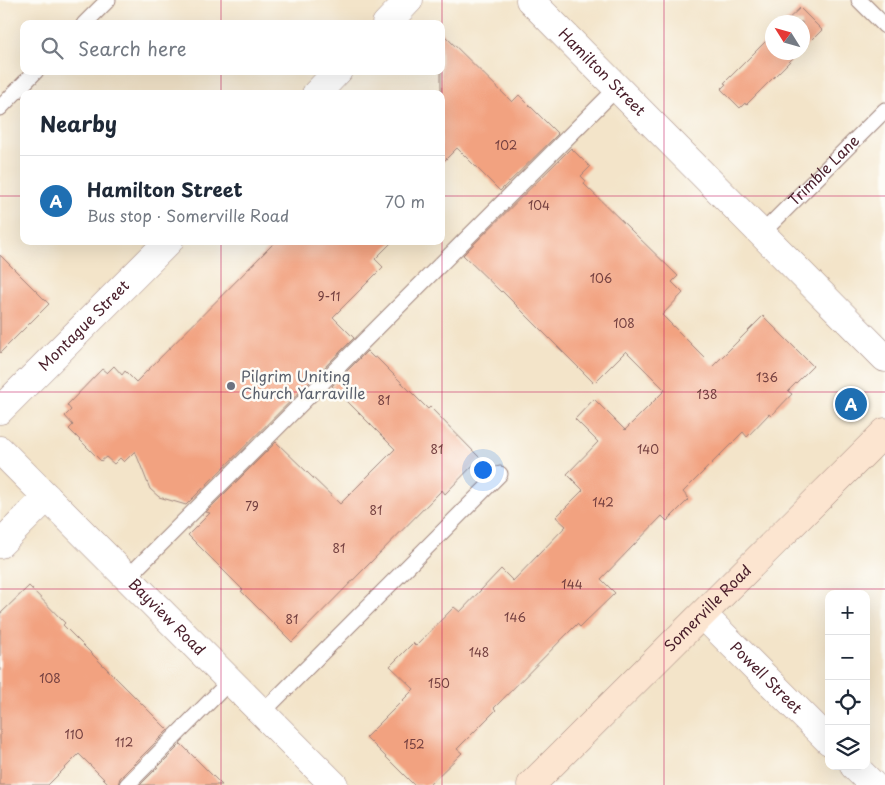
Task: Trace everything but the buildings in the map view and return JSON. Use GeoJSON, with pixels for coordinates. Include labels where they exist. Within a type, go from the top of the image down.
{"type":"FeatureCollection","features":[{"type":"Feature","properties":{"kind":"main road","name":"Somerville Road"},"geometry":{"type":"LineString","coordinates":[[531,785],[885,432]]}},
{"type":"Feature","properties":{"kind":"street"},"geometry":{"type":"LineString","coordinates":[[390,20],[410,0]]}},
{"type":"Feature","properties":{"kind":"street","name":"Hamilton Street"},"geometry":{"type":"LineString","coordinates":[[530,0],[885,358]]}},
{"type":"Feature","properties":{"kind":"street"},"geometry":{"type":"LineString","coordinates":[[320,90],[334,75]]}},
{"type":"Feature","properties":{"kind":"street","name":"Montague Street"},"geometry":{"type":"LineString","coordinates":[[0,410],[165,245]]}},
{"type":"Feature","properties":{"kind":"street","name":"Bayview Road"},"geometry":{"type":"LineString","coordinates":[[0,450],[334,785]]}},
{"type":"Feature","properties":{"kind":"street"},"geometry":{"type":"LineString","coordinates":[[0,544],[47,498]]}},
{"type":"Feature","properties":{"kind":"street","name":"Powell Street"},"geometry":{"type":"LineString","coordinates":[[703,615],[825,737]]}},
{"type":"Feature","properties":{"kind":"street"},"geometry":{"type":"LineString","coordinates":[[858,770],[873,785]]}},
{"type":"Feature","properties":{"kind":"lane"},"geometry":{"type":"LineString","coordinates":[[88,20],[108,0]]}},
{"type":"Feature","properties":{"kind":"lane"},"geometry":{"type":"LineString","coordinates":[[859,0],[885,26]]}},
{"type":"Feature","properties":{"kind":"lane"},"geometry":{"type":"LineString","coordinates":[[0,108],[32,75]]}},
{"type":"Feature","properties":{"kind":"lane"},"geometry":{"type":"LineString","coordinates":[[127,578],[618,87]]}},
{"type":"Feature","properties":{"kind":"lane","name":"Trimble Lane"},"geometry":{"type":"LineString","coordinates":[[762,233],[885,110]]}},
{"type":"Feature","properties":{"kind":"lane"},"geometry":{"type":"LineString","coordinates":[[262,712],[500,474]]}},
{"type":"Feature","properties":{"kind":"lane"},"geometry":{"type":"LineString","coordinates":[[127,785],[230,681]]}},
{"type":"Feature","properties":{"kind":"place","name":"Pilgrim Uniting Church Yarraville"},"geometry":{"type":"Point","coordinates":[231,386]}},
{"type":"Feature","properties":{"kind":"place","name":"Hamilton Street"},"geometry":{"type":"Point","coordinates":[851,404]}}]}
